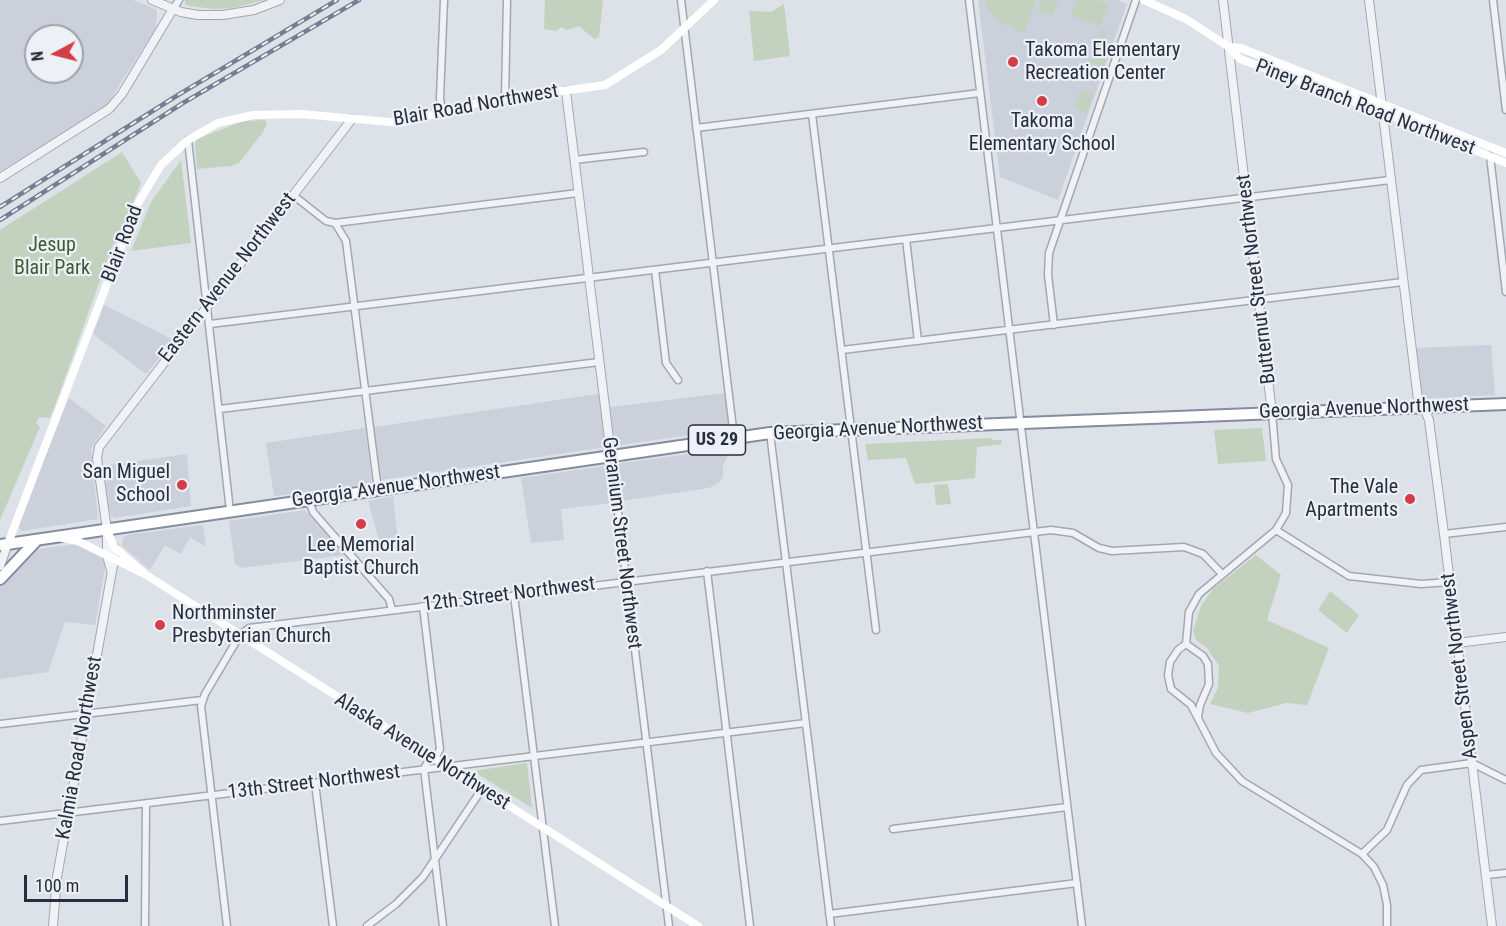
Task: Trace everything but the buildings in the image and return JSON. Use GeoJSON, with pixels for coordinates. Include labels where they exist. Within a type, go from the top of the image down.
{"type":"FeatureCollection","features":[{"type":"Feature","properties":{"kind":"highway","name":"Georgia Avenue Northwest"},"geometry":{"type":"LineString","coordinates":[[2,547],[230,511],[770,433],[1506,404]]}},
{"type":"Feature","properties":{"kind":"highway"},"geometry":{"type":"LineString","coordinates":[[0,579],[37,540]]}},
{"type":"Feature","properties":{"kind":"main road","name":"Blair Road Northwest"},"geometry":{"type":"LineString","coordinates":[[352,119],[401,123],[505,99],[612,82],[656,54],[714,0]]}},
{"type":"Feature","properties":{"kind":"main road","name":"Piney Branch Road Northwest"},"geometry":{"type":"LineString","coordinates":[[1144,0],[1178,15],[1229,46],[1241,48],[1506,163]]}},
{"type":"Feature","properties":{"kind":"main road","name":"Piney Branch Road Northwest"},"geometry":{"type":"LineString","coordinates":[[1383,108],[1506,153]]}},
{"type":"Feature","properties":{"kind":"main road","name":"Blair Road"},"geometry":{"type":"LineString","coordinates":[[2,547],[15,519],[137,205],[160,165],[188,140],[218,123],[253,115],[302,114],[352,119]]}},
{"type":"Feature","properties":{"kind":"main road","name":"Kalmia Road Northwest"},"geometry":{"type":"LineString","coordinates":[[107,530],[114,547]]}},
{"type":"Feature","properties":{"kind":"main road","name":"Alaska Avenue Northwest"},"geometry":{"type":"LineString","coordinates":[[56,537],[78,541],[148,576],[698,926]]}},
{"type":"Feature","properties":{"kind":"main road","name":"Alaska Avenue Northwest"},"geometry":{"type":"LineString","coordinates":[[114,547],[148,576]]}},
{"type":"Feature","properties":{"kind":"street"},"geometry":{"type":"LineString","coordinates":[[152,0],[173,9],[198,15],[223,15],[254,10],[280,0]]}},
{"type":"Feature","properties":{"kind":"street"},"geometry":{"type":"LineString","coordinates":[[0,178],[110,109],[122,94],[179,0]]}},
{"type":"Feature","properties":{"kind":"street"},"geometry":{"type":"LineString","coordinates":[[442,113],[440,98],[444,0]]}},
{"type":"Feature","properties":{"kind":"street"},"geometry":{"type":"LineString","coordinates":[[505,99],[507,0]]}},
{"type":"Feature","properties":{"kind":"street"},"geometry":{"type":"LineString","coordinates":[[681,0],[734,437]]}},
{"type":"Feature","properties":{"kind":"street"},"geometry":{"type":"LineString","coordinates":[[969,0],[1082,926]]}},
{"type":"Feature","properties":{"kind":"street"},"geometry":{"type":"LineString","coordinates":[[1054,325],[1048,260],[1058,220],[1136,0]]}},
{"type":"Feature","properties":{"kind":"street","name":"Butternut Street Northwest"},"geometry":{"type":"LineString","coordinates":[[1186,644],[1187,624],[1192,605],[1203,590],[1276,530],[1286,513],[1289,492],[1286,477],[1276,459],[1260,300],[1223,0]]}},
{"type":"Feature","properties":{"kind":"street","name":"Aspen Street Northwest"},"geometry":{"type":"LineString","coordinates":[[1369,0],[1403,282],[1421,408],[1429,420],[1492,926]]}},
{"type":"Feature","properties":{"kind":"street"},"geometry":{"type":"LineString","coordinates":[[1493,0],[1503,64],[1506,110]]}},
{"type":"Feature","properties":{"kind":"street","name":"Geranium Street Northwest"},"geometry":{"type":"LineString","coordinates":[[566,91],[669,926]]}},
{"type":"Feature","properties":{"kind":"street"},"geometry":{"type":"LineString","coordinates":[[696,128],[980,93]]}},
{"type":"Feature","properties":{"kind":"street"},"geometry":{"type":"LineString","coordinates":[[812,114],[876,630]]}},
{"type":"Feature","properties":{"kind":"street","name":"Eastern Avenue Northwest"},"geometry":{"type":"LineString","coordinates":[[105,437],[352,119]]}},
{"type":"Feature","properties":{"kind":"street"},"geometry":{"type":"LineString","coordinates":[[188,140],[230,511]]}},
{"type":"Feature","properties":{"kind":"street"},"geometry":{"type":"LineString","coordinates":[[574,160],[644,152]]}},
{"type":"Feature","properties":{"kind":"street"},"geometry":{"type":"LineString","coordinates":[[1490,156],[1506,292]]}},
{"type":"Feature","properties":{"kind":"street"},"geometry":{"type":"LineString","coordinates":[[210,324],[1390,180]]}},
{"type":"Feature","properties":{"kind":"street"},"geometry":{"type":"LineString","coordinates":[[293,195],[326,221],[335,223],[578,193]]}},
{"type":"Feature","properties":{"kind":"street"},"geometry":{"type":"LineString","coordinates":[[335,223],[348,247],[378,490]]}},
{"type":"Feature","properties":{"kind":"street"},"geometry":{"type":"LineString","coordinates":[[906,239],[918,341]]}},
{"type":"Feature","properties":{"kind":"street"},"geometry":{"type":"LineString","coordinates":[[654,270],[666,363],[678,380]]}},
{"type":"Feature","properties":{"kind":"street"},"geometry":{"type":"LineString","coordinates":[[842,350],[1403,282]]}},
{"type":"Feature","properties":{"kind":"street"},"geometry":{"type":"LineString","coordinates":[[220,409],[599,362]]}},
{"type":"Feature","properties":{"kind":"street"},"geometry":{"type":"LineString","coordinates":[[770,433],[831,926]]}},
{"type":"Feature","properties":{"kind":"street","name":"Kalmia Road Northwest"},"geometry":{"type":"LineString","coordinates":[[53,926],[57,877],[111,570],[97,458],[105,437]]}},
{"type":"Feature","properties":{"kind":"street"},"geometry":{"type":"LineString","coordinates":[[309,500],[313,512],[389,599],[392,610]]}},
{"type":"Feature","properties":{"kind":"street"},"geometry":{"type":"LineString","coordinates":[[1444,534],[1506,527]]}},
{"type":"Feature","properties":{"kind":"street"},"geometry":{"type":"LineString","coordinates":[[1276,530],[1349,576],[1421,584],[1450,582]]}},
{"type":"Feature","properties":{"kind":"street","name":"12th Street Northwest"},"geometry":{"type":"LineString","coordinates":[[240,635],[249,628],[1033,532],[1068,531],[1099,548],[1112,551],[1184,546],[1203,555],[1222,574]]}},
{"type":"Feature","properties":{"kind":"street"},"geometry":{"type":"LineString","coordinates":[[0,566],[2,547]]}},
{"type":"Feature","properties":{"kind":"street","name":"Kalmia Road Northwest"},"geometry":{"type":"LineString","coordinates":[[111,558],[114,547]]}},
{"type":"Feature","properties":{"kind":"street"},"geometry":{"type":"LineString","coordinates":[[706,571],[750,926]]}},
{"type":"Feature","properties":{"kind":"street"},"geometry":{"type":"LineString","coordinates":[[514,595],[555,926]]}},
{"type":"Feature","properties":{"kind":"street"},"geometry":{"type":"LineString","coordinates":[[423,606],[441,749],[424,769],[443,926]]}},
{"type":"Feature","properties":{"kind":"street"},"geometry":{"type":"LineString","coordinates":[[227,926],[201,710],[202,700],[240,635]]}},
{"type":"Feature","properties":{"kind":"street"},"geometry":{"type":"LineString","coordinates":[[1458,643],[1506,640]]}},
{"type":"Feature","properties":{"kind":"street"},"geometry":{"type":"LineString","coordinates":[[1198,717],[1209,684],[1209,664],[1203,656],[1186,644],[1174,656],[1168,675],[1171,689],[1188,704],[1198,717],[1211,744],[1233,774],[1362,854],[1374,867],[1383,885],[1387,905],[1387,926]]}},
{"type":"Feature","properties":{"kind":"street"},"geometry":{"type":"LineString","coordinates":[[0,724],[202,700]]}},
{"type":"Feature","properties":{"kind":"street"},"geometry":{"type":"LineString","coordinates":[[1188,704],[1202,700]]}},
{"type":"Feature","properties":{"kind":"street","name":"13th Street Northwest"},"geometry":{"type":"LineString","coordinates":[[0,822],[806,723]]}},
{"type":"Feature","properties":{"kind":"street"},"geometry":{"type":"LineString","coordinates":[[1362,854],[1393,819],[1407,784],[1421,770],[1472,763],[1506,780]]}},
{"type":"Feature","properties":{"kind":"street"},"geometry":{"type":"LineString","coordinates":[[315,783],[333,926]]}},
{"type":"Feature","properties":{"kind":"street"},"geometry":{"type":"LineString","coordinates":[[367,926],[406,895],[435,862],[482,789]]}},
{"type":"Feature","properties":{"kind":"street"},"geometry":{"type":"LineString","coordinates":[[146,804],[146,926]]}},
{"type":"Feature","properties":{"kind":"street"},"geometry":{"type":"LineString","coordinates":[[892,829],[1067,807]]}},
{"type":"Feature","properties":{"kind":"street"},"geometry":{"type":"LineString","coordinates":[[1486,875],[1506,873]]}},
{"type":"Feature","properties":{"kind":"street"},"geometry":{"type":"LineString","coordinates":[[829,914],[1077,883]]}},
{"type":"Feature","properties":{"kind":"shaded area"},"geometry":{"type":"Polygon","coordinates":[[[0,0],[133,0],[157,10],[156,28],[105,108],[0,171],[0,0]]]}},
{"type":"Feature","properties":{"kind":"shaded area","name":"Takoma Elementary School"},"geometry":{"type":"Polygon","coordinates":[[[978,0],[1118,0],[1127,4],[1058,200],[1000,177],[978,0]]]}},
{"type":"Feature","properties":{"kind":"shaded area"},"geometry":{"type":"Polygon","coordinates":[[[104,305],[174,340],[146,374],[93,334],[104,305]]]}},
{"type":"Feature","properties":{"kind":"shaded area"},"geometry":{"type":"Polygon","coordinates":[[[1491,345],[1495,395],[1421,399],[1415,348],[1491,345]]]}},
{"type":"Feature","properties":{"kind":"shaded area"},"geometry":{"type":"Polygon","coordinates":[[[733,392],[737,428],[381,480],[374,427],[598,394],[611,407],[733,392]]]}},
{"type":"Feature","properties":{"kind":"shaded area"},"geometry":{"type":"Polygon","coordinates":[[[69,398],[106,426],[91,449],[98,519],[22,531],[17,526],[69,398]]]}},
{"type":"Feature","properties":{"kind":"shaded area"},"geometry":{"type":"Polygon","coordinates":[[[365,428],[372,483],[274,496],[266,443],[365,428]]]}},
{"type":"Feature","properties":{"kind":"shaded area"},"geometry":{"type":"Polygon","coordinates":[[[732,448],[723,465],[723,477],[719,483],[709,488],[620,501],[616,464],[732,448]]]}},
{"type":"Feature","properties":{"kind":"shaded area"},"geometry":{"type":"Polygon","coordinates":[[[187,454],[191,506],[114,518],[110,513],[103,466],[187,454]]]}},
{"type":"Feature","properties":{"kind":"shaded area"},"geometry":{"type":"Polygon","coordinates":[[[606,466],[611,503],[561,509],[564,540],[531,543],[521,478],[606,466]]]}},
{"type":"Feature","properties":{"kind":"shaded area"},"geometry":{"type":"Polygon","coordinates":[[[393,496],[399,548],[382,551],[368,501],[393,496]]]}},
{"type":"Feature","properties":{"kind":"shaded area"},"geometry":{"type":"Polygon","coordinates":[[[305,510],[345,555],[241,568],[235,564],[229,521],[305,510]]]}},
{"type":"Feature","properties":{"kind":"shaded area"},"geometry":{"type":"Polygon","coordinates":[[[203,525],[206,547],[190,537],[181,554],[165,545],[150,570],[122,546],[123,538],[127,535],[203,525]]]}},
{"type":"Feature","properties":{"kind":"shaded area"},"geometry":{"type":"Polygon","coordinates":[[[74,544],[100,556],[104,561],[105,568],[95,625],[65,622],[48,672],[0,679],[0,586],[27,551],[74,544]]]}},
{"type":"Feature","properties":{"kind":"green space"},"geometry":{"type":"Polygon","coordinates":[[[185,0],[265,0],[233,8],[214,9],[189,6],[185,4],[185,0]]]}},
{"type":"Feature","properties":{"kind":"green space"},"geometry":{"type":"Polygon","coordinates":[[[545,0],[603,0],[599,37],[594,39],[579,26],[567,30],[561,27],[557,31],[544,29],[545,0]]]}},
{"type":"Feature","properties":{"kind":"green space"},"geometry":{"type":"Polygon","coordinates":[[[985,0],[1036,0],[1024,33],[999,22],[990,12],[985,0]]]}},
{"type":"Feature","properties":{"kind":"green space"},"geometry":{"type":"Polygon","coordinates":[[[1041,0],[1058,0],[1053,16],[1038,11],[1041,0]]]}},
{"type":"Feature","properties":{"kind":"green space"},"geometry":{"type":"Polygon","coordinates":[[[1077,0],[1097,0],[1108,4],[1100,26],[1071,15],[1077,0]]]}},
{"type":"Feature","properties":{"kind":"green space"},"geometry":{"type":"Polygon","coordinates":[[[784,4],[790,56],[754,61],[749,11],[771,12],[784,4]]]}},
{"type":"Feature","properties":{"kind":"green space"},"geometry":{"type":"Polygon","coordinates":[[[1102,30],[1107,31],[1101,48],[1108,51],[1103,67],[1090,63],[1102,30]]]}},
{"type":"Feature","properties":{"kind":"green space"},"geometry":{"type":"Polygon","coordinates":[[[1081,90],[1093,94],[1087,113],[1074,108],[1081,90]]]}},
{"type":"Feature","properties":{"kind":"green space"},"geometry":{"type":"Polygon","coordinates":[[[265,120],[267,124],[263,132],[239,163],[231,166],[197,169],[195,143],[197,139],[243,121],[265,120]]]}},
{"type":"Feature","properties":{"kind":"green space","name":"Jesup Blair Park"},"geometry":{"type":"Polygon","coordinates":[[[122,152],[141,183],[118,240],[113,244],[53,411],[49,418],[39,417],[36,423],[40,427],[0,520],[0,230],[122,152]]]}},
{"type":"Feature","properties":{"kind":"green space"},"geometry":{"type":"Polygon","coordinates":[[[181,160],[191,243],[131,251],[151,202],[181,160]]]}},
{"type":"Feature","properties":{"kind":"green space"},"geometry":{"type":"Polygon","coordinates":[[[1262,428],[1266,461],[1218,464],[1214,430],[1262,428]]]}},
{"type":"Feature","properties":{"kind":"green space"},"geometry":{"type":"Polygon","coordinates":[[[992,438],[992,440],[1001,440],[1002,444],[977,447],[975,478],[915,484],[906,458],[868,460],[865,444],[992,438]]]}},
{"type":"Feature","properties":{"kind":"green space"},"geometry":{"type":"Polygon","coordinates":[[[948,484],[951,504],[936,505],[934,485],[948,484]]]}},
{"type":"Feature","properties":{"kind":"green space"},"geometry":{"type":"Polygon","coordinates":[[[1256,555],[1281,575],[1267,620],[1329,648],[1307,705],[1286,703],[1248,713],[1210,704],[1218,688],[1219,666],[1207,648],[1196,640],[1193,631],[1201,606],[1213,589],[1256,555]]]}},
{"type":"Feature","properties":{"kind":"green space"},"geometry":{"type":"Polygon","coordinates":[[[1330,591],[1359,615],[1347,633],[1318,610],[1330,591]]]}},
{"type":"Feature","properties":{"kind":"green space"},"geometry":{"type":"Polygon","coordinates":[[[527,763],[532,808],[473,771],[527,763]]]}},
{"type":"Feature","properties":{"kind":"railway"},"geometry":{"type":"LineString","coordinates":[[0,207],[178,95],[337,0]]}},
{"type":"Feature","properties":{"kind":"railway"},"geometry":{"type":"LineString","coordinates":[[0,220],[183,103],[359,0]]}},
{"type":"Feature","properties":{"kind":"place","name":"Takoma Elementary Recreation Center"},"geometry":{"type":"Point","coordinates":[1013,62]}},
{"type":"Feature","properties":{"kind":"place","name":"Takoma Elementary School"},"geometry":{"type":"Point","coordinates":[1042,101]}},
{"type":"Feature","properties":{"kind":"place","name":"San Miguel School"},"geometry":{"type":"Point","coordinates":[182,485]}},
{"type":"Feature","properties":{"kind":"place","name":"The Vale Apartments"},"geometry":{"type":"Point","coordinates":[1410,499]}},
{"type":"Feature","properties":{"kind":"place","name":"Lee Memorial Baptist Church"},"geometry":{"type":"Point","coordinates":[361,524]}},
{"type":"Feature","properties":{"kind":"place","name":"Northminster Presbyterian Church"},"geometry":{"type":"Point","coordinates":[160,625]}}]}
